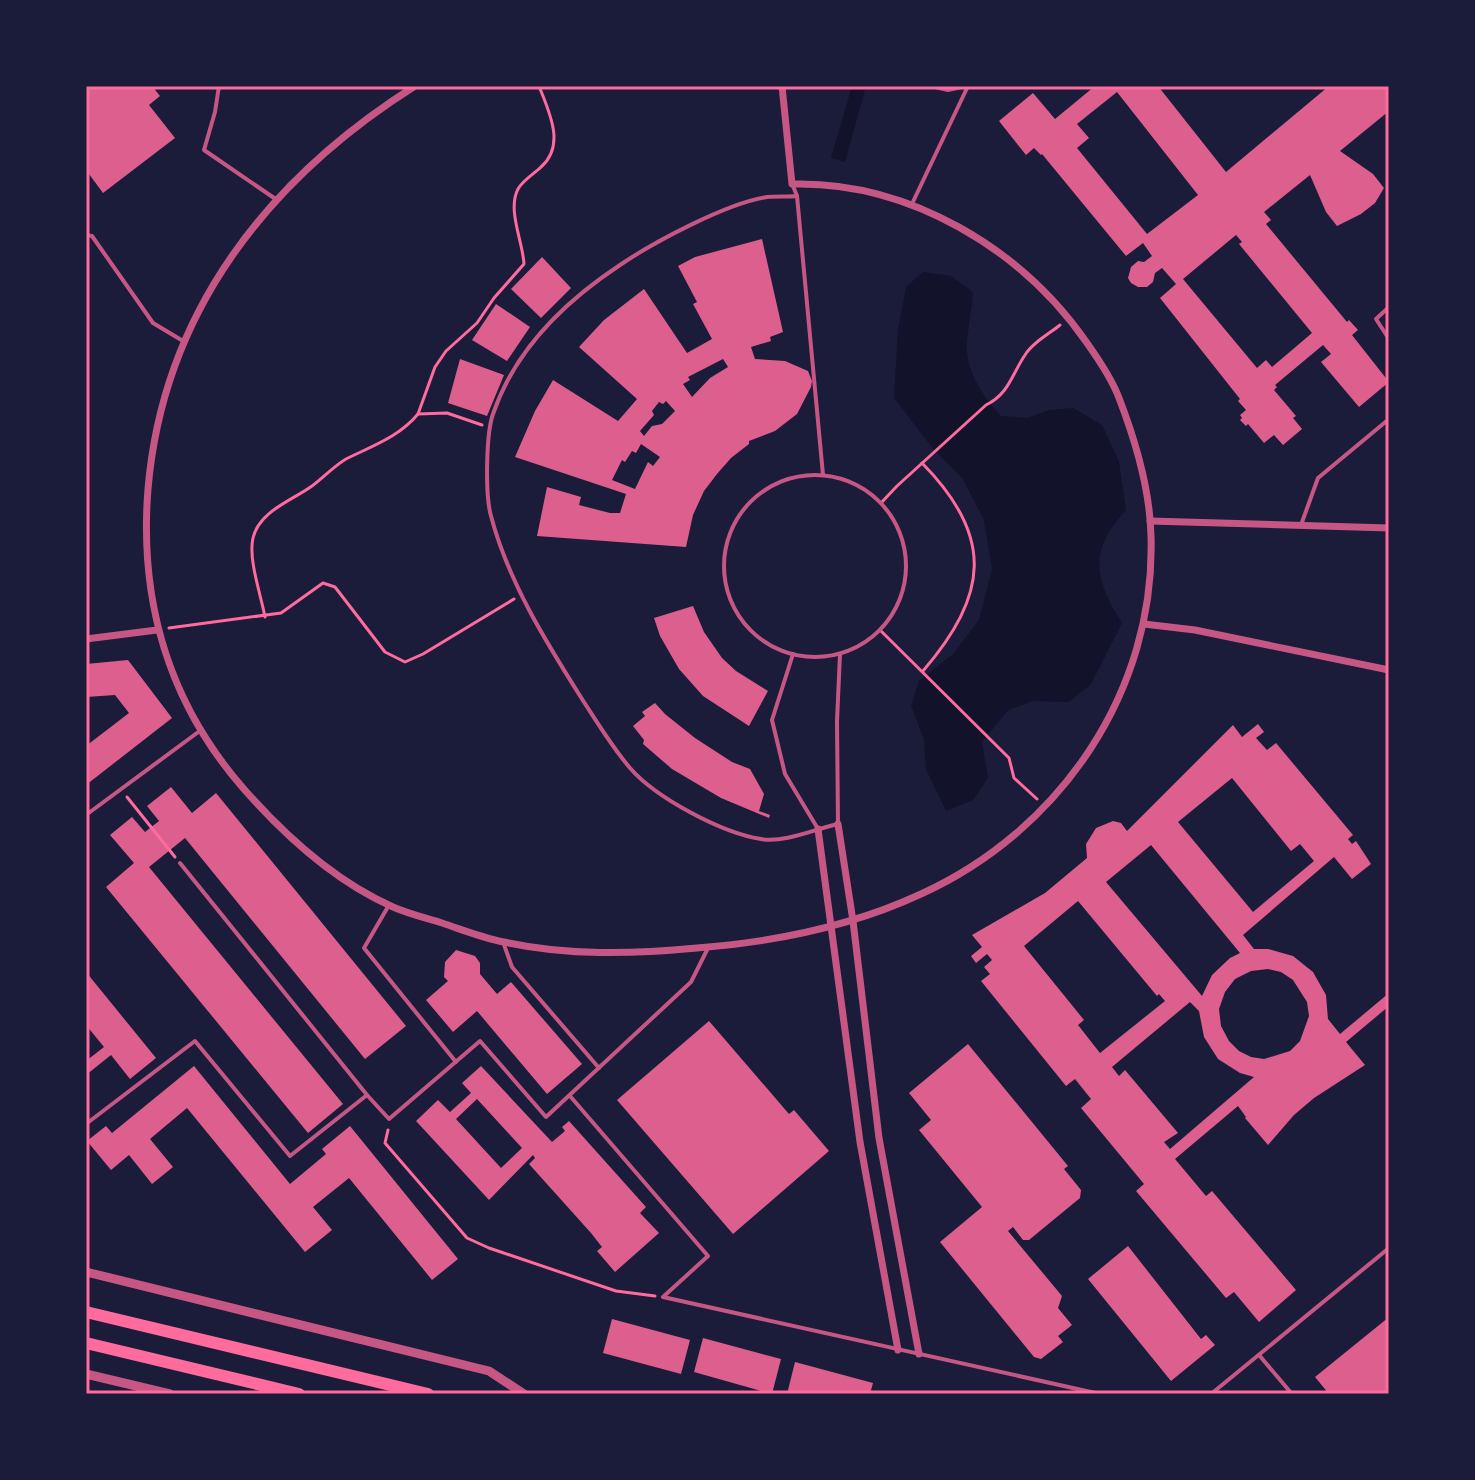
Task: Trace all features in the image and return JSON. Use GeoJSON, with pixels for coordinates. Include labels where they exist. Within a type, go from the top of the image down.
{"type":"FeatureCollection","features":[{"type":"Feature","properties":{"kind":"highway"},"geometry":{"type":"LineString","coordinates":[[86,1312],[428,1394]]}},
{"type":"Feature","properties":{"kind":"highway"},"geometry":{"type":"LineString","coordinates":[[86,1343],[299,1394]]}},
{"type":"Feature","properties":{"kind":"street"},"geometry":{"type":"LineString","coordinates":[[415,86],[383,106],[339,141],[305,170],[277,200],[239,244],[212,284],[183,341],[159,419],[146,512],[149,574],[157,630],[184,699],[229,771],[281,830],[347,882],[389,905],[503,942],[559,950],[615,953],[750,944],[832,928],[925,893],[958,876],[993,853],[1062,789],[1106,724],[1132,667],[1144,624],[1151,571],[1150,521],[1138,454],[1117,391],[1069,318],[1046,291],[983,240],[911,206],[857,190],[792,184],[782,86]]}},
{"type":"Feature","properties":{"kind":"street"},"geometry":{"type":"LineString","coordinates":[[1150,521],[1300,528],[1389,528]]}},
{"type":"Feature","properties":{"kind":"street"},"geometry":{"type":"LineString","coordinates":[[1144,624],[1210,633],[1389,670]]}},
{"type":"Feature","properties":{"kind":"street"},"geometry":{"type":"LineString","coordinates":[[86,639],[157,630]]}},
{"type":"Feature","properties":{"kind":"street"},"geometry":{"type":"LineString","coordinates":[[838,824],[879,1138],[919,1354]]}},
{"type":"Feature","properties":{"kind":"street"},"geometry":{"type":"LineString","coordinates":[[818,829],[860,1142],[898,1350]]}},
{"type":"Feature","properties":{"kind":"street"},"geometry":{"type":"LineString","coordinates":[[86,1272],[489,1371],[524,1394]]}},
{"type":"Feature","properties":{"kind":"street"},"geometry":{"type":"LineString","coordinates":[[86,1374],[170,1394]]}},
{"type":"Feature","properties":{"kind":"lane"},"geometry":{"type":"LineString","coordinates":[[219,86],[204,150],[277,200]]}},
{"type":"Feature","properties":{"kind":"lane"},"geometry":{"type":"LineString","coordinates":[[931,86],[948,90],[967,86]]}},
{"type":"Feature","properties":{"kind":"lane"},"geometry":{"type":"LineString","coordinates":[[911,206],[967,86]]}},
{"type":"Feature","properties":{"kind":"lane"},"geometry":{"type":"LineString","coordinates":[[792,184],[797,196],[823,476]]}},
{"type":"Feature","properties":{"kind":"lane"},"geometry":{"type":"LineString","coordinates":[[797,196],[765,197],[691,225],[635,255],[590,285],[552,319],[521,356],[492,416],[488,462],[490,512],[506,563],[566,674],[631,770],[673,804],[763,839],[838,824],[840,654]]}},
{"type":"Feature","properties":{"kind":"lane"},"geometry":{"type":"LineString","coordinates":[[86,235],[92,236],[153,323],[183,341]]}},
{"type":"Feature","properties":{"kind":"lane"},"geometry":{"type":"LineString","coordinates":[[1389,307],[1376,319],[1389,339]]}},
{"type":"Feature","properties":{"kind":"lane"},"geometry":{"type":"LineString","coordinates":[[1300,528],[1318,478],[1389,419]]}},
{"type":"Feature","properties":{"kind":"lane"},"geometry":{"type":"LineString","coordinates":[[823,476],[850,482],[881,503],[899,533],[906,567],[899,601],[880,630],[855,648],[822,657],[793,654],[770,645],[743,621],[727,588],[725,552],[738,518],[763,491],[796,477],[823,476]]}},
{"type":"Feature","properties":{"kind":"lane"},"geometry":{"type":"LineString","coordinates":[[793,654],[772,720],[785,774],[818,829]]}},
{"type":"Feature","properties":{"kind":"lane"},"geometry":{"type":"LineString","coordinates":[[86,815],[201,730]]}},
{"type":"Feature","properties":{"kind":"lane"},"geometry":{"type":"LineString","coordinates":[[180,863],[389,1119],[480,1041],[546,1117],[691,982],[708,948]]}},
{"type":"Feature","properties":{"kind":"lane"},"geometry":{"type":"LineString","coordinates":[[389,905],[364,948],[456,1062]]}},
{"type":"Feature","properties":{"kind":"lane"},"geometry":{"type":"LineString","coordinates":[[503,942],[512,967],[599,1068]]}},
{"type":"Feature","properties":{"kind":"lane"},"geometry":{"type":"LineString","coordinates":[[86,1124],[195,1041],[290,1156],[367,1095]]}},
{"type":"Feature","properties":{"kind":"lane"},"geometry":{"type":"LineString","coordinates":[[570,1096],[708,1256],[663,1297]]}},
{"type":"Feature","properties":{"kind":"lane"},"geometry":{"type":"LineString","coordinates":[[1211,1394],[1389,1248]]}},
{"type":"Feature","properties":{"kind":"lane"},"geometry":{"type":"LineString","coordinates":[[663,1297],[1100,1394]]}},
{"type":"Feature","properties":{"kind":"lane"},"geometry":{"type":"LineString","coordinates":[[1259,1355],[1292,1394]]}},
{"type":"Feature","properties":{"kind":"path"},"geometry":{"type":"LineString","coordinates":[[265,617],[254,564],[253,537],[263,521],[281,503],[298,497],[342,461],[396,435],[418,414],[435,367],[446,351],[477,323],[524,264],[524,246],[514,205],[518,190],[553,154],[555,133],[539,86]]}},
{"type":"Feature","properties":{"kind":"path"},"geometry":{"type":"LineString","coordinates":[[881,503],[986,405],[999,399],[1015,377],[1025,353],[1069,318]]}},
{"type":"Feature","properties":{"kind":"path"},"geometry":{"type":"LineString","coordinates":[[418,414],[447,413],[491,429]]}},
{"type":"Feature","properties":{"kind":"path"},"geometry":{"type":"LineString","coordinates":[[923,671],[950,639],[963,616],[973,589],[975,569],[969,530],[962,512],[924,462]]}},
{"type":"Feature","properties":{"kind":"path"},"geometry":{"type":"LineString","coordinates":[[157,630],[281,613],[323,583],[335,587],[385,652],[405,662],[522,594]]}},
{"type":"Feature","properties":{"kind":"path"},"geometry":{"type":"LineString","coordinates":[[880,630],[1009,758],[1014,778],[1045,807]]}},
{"type":"Feature","properties":{"kind":"path"},"geometry":{"type":"LineString","coordinates":[[121,789],[180,863]]}},
{"type":"Feature","properties":{"kind":"path"},"geometry":{"type":"LineString","coordinates":[[389,1119],[385,1143],[467,1238],[616,1291],[663,1297]]}},
{"type":"Feature","properties":{"kind":"shaded area"},"geometry":{"type":"Polygon","coordinates":[[[852,86],[866,86],[845,162],[831,158],[852,86]]]}},
{"type":"Feature","properties":{"kind":"shaded area"},"geometry":{"type":"Polygon","coordinates":[[[923,272],[951,276],[973,292],[967,343],[969,363],[982,391],[1001,416],[1027,418],[1049,410],[1073,408],[1102,425],[1119,462],[1126,510],[1105,539],[1099,565],[1105,593],[1122,623],[1091,684],[1069,702],[1033,701],[1008,710],[982,742],[988,778],[973,800],[946,811],[926,769],[924,740],[911,705],[919,681],[953,654],[979,620],[992,569],[984,520],[963,479],[935,451],[894,398],[898,330],[906,287],[923,272]]]}},
{"type":"Feature","properties":{"kind":"building"},"geometry":{"type":"Polygon","coordinates":[[[86,86],[152,86],[160,96],[149,105],[175,138],[103,193],[86,170],[86,86]]]}},
{"type":"Feature","properties":{"kind":"building"},"geometry":{"type":"Polygon","coordinates":[[[1095,86],[1158,86],[1226,172],[1329,86],[1389,86],[1389,111],[1340,151],[1373,174],[1384,188],[1375,203],[1337,226],[1326,212],[1310,175],[1264,212],[1271,220],[1266,224],[1347,322],[1349,320],[1358,330],[1352,335],[1389,382],[1359,407],[1321,362],[1331,354],[1323,345],[1275,385],[1274,390],[1296,416],[1293,418],[1302,429],[1283,445],[1274,435],[1264,443],[1248,424],[1246,426],[1240,420],[1240,415],[1246,410],[1238,401],[1240,399],[1160,298],[1176,284],[1162,268],[1147,287],[1131,283],[1128,278],[1131,267],[1152,256],[1143,243],[1126,256],[1042,154],[1034,148],[1026,155],[999,121],[1033,93],[1055,119],[1095,86]],[[1117,92],[1077,124],[1089,138],[1077,148],[1147,234],[1198,195],[1117,92]],[[1236,235],[1183,279],[1257,368],[1266,360],[1272,367],[1312,333],[1239,244],[1242,242],[1236,235]]]}},
{"type":"Feature","properties":{"kind":"building"},"geometry":{"type":"Polygon","coordinates":[[[762,239],[783,332],[770,337],[771,341],[751,347],[755,359],[785,361],[808,371],[811,387],[797,414],[775,431],[749,441],[717,474],[704,491],[693,515],[686,547],[537,536],[547,487],[581,497],[579,505],[610,513],[620,513],[626,494],[515,457],[535,411],[553,380],[618,421],[637,399],[579,347],[604,320],[644,289],[687,353],[712,339],[693,304],[697,302],[678,266],[695,257],[762,239]],[[723,359],[688,377],[690,380],[683,384],[692,397],[710,378],[728,367],[723,359]],[[666,401],[663,404],[659,402],[652,411],[654,415],[640,431],[644,436],[652,426],[662,424],[675,411],[666,401]],[[641,444],[636,453],[632,451],[625,462],[622,460],[612,480],[635,489],[648,462],[653,466],[660,457],[641,444]]]}},
{"type":"Feature","properties":{"kind":"building"},"geometry":{"type":"Polygon","coordinates":[[[542,257],[571,288],[541,318],[511,289],[542,257]]]}},
{"type":"Feature","properties":{"kind":"building"},"geometry":{"type":"Polygon","coordinates":[[[496,304],[530,327],[507,361],[472,340],[496,304]]]}},
{"type":"Feature","properties":{"kind":"building"},"geometry":{"type":"Polygon","coordinates":[[[460,359],[504,375],[487,416],[448,403],[460,359]]]}},
{"type":"Feature","properties":{"kind":"building"},"geometry":{"type":"Polygon","coordinates":[[[693,606],[704,632],[722,658],[736,671],[768,691],[749,726],[703,696],[679,669],[660,636],[654,618],[693,606]]]}},
{"type":"Feature","properties":{"kind":"building"},"geometry":{"type":"Polygon","coordinates":[[[128,660],[172,718],[86,785],[86,746],[129,713],[115,695],[86,697],[86,664],[128,660]]]}},
{"type":"Feature","properties":{"kind":"building"},"geometry":{"type":"Polygon","coordinates":[[[655,703],[695,738],[732,762],[750,769],[764,794],[759,811],[770,815],[769,818],[721,798],[672,769],[643,744],[644,740],[633,726],[645,716],[642,712],[655,703]]]}},
{"type":"Feature","properties":{"kind":"building"},"geometry":{"type":"Polygon","coordinates":[[[1258,724],[1264,732],[1256,738],[1267,750],[1276,743],[1353,835],[1348,839],[1352,844],[1356,841],[1371,864],[1352,879],[1334,857],[1243,935],[1254,949],[1268,949],[1293,956],[1313,972],[1326,995],[1328,1019],[1340,1034],[1389,993],[1389,1006],[1346,1042],[1365,1065],[1314,1098],[1294,1115],[1268,1145],[1238,1106],[1175,1159],[1206,1196],[1212,1191],[1296,1290],[1259,1322],[1234,1292],[1226,1298],[1136,1191],[1144,1184],[1081,1108],[1091,1099],[1075,1079],[1066,1086],[981,981],[990,974],[984,967],[992,960],[987,954],[976,963],[971,956],[982,947],[972,935],[1045,893],[1087,858],[1086,844],[1096,828],[1113,821],[1121,823],[1127,831],[1233,725],[1242,737],[1258,724]],[[1232,778],[1178,822],[1253,912],[1314,861],[1300,844],[1291,851],[1232,778]],[[1151,845],[1106,882],[1202,996],[1212,975],[1240,953],[1151,845]],[[1078,901],[1024,946],[1084,1020],[1078,1025],[1100,1053],[1165,1001],[1159,994],[1157,996],[1078,901]],[[1268,969],[1251,971],[1235,979],[1225,992],[1219,1009],[1221,1026],[1229,1041],[1251,1057],[1264,1059],[1290,1051],[1300,1041],[1309,1016],[1307,1002],[1293,980],[1281,972],[1268,969]],[[1190,1002],[1112,1067],[1119,1076],[1125,1070],[1178,1133],[1164,1142],[1170,1149],[1254,1077],[1240,1073],[1218,1059],[1204,1037],[1199,1011],[1190,1002]]]}},
{"type":"Feature","properties":{"kind":"building"},"geometry":{"type":"Polygon","coordinates":[[[171,787],[192,813],[216,793],[406,1026],[365,1059],[185,838],[149,867],[343,1104],[308,1133],[106,887],[134,863],[110,835],[132,817],[145,832],[159,821],[147,806],[171,787]]]}},
{"type":"Feature","properties":{"kind":"building"},"geometry":{"type":"Polygon","coordinates":[[[456,950],[475,956],[480,963],[480,974],[497,994],[511,982],[582,1064],[547,1094],[477,1011],[453,1032],[426,1000],[448,981],[444,977],[445,962],[456,950]]]}},
{"type":"Feature","properties":{"kind":"building"},"geometry":{"type":"Polygon","coordinates":[[[86,972],[156,1058],[130,1079],[111,1055],[86,1075],[86,1061],[104,1047],[86,1025],[86,972]]]}},
{"type":"Feature","properties":{"kind":"building"},"geometry":{"type":"Polygon","coordinates":[[[709,1021],[789,1114],[794,1110],[829,1151],[733,1234],[617,1100],[709,1021]]]}},
{"type":"Feature","properties":{"kind":"building"},"geometry":{"type":"Polygon","coordinates":[[[968,1044],[1068,1166],[1064,1169],[1081,1190],[1080,1198],[1029,1240],[1023,1240],[1013,1227],[1008,1231],[1062,1296],[1058,1308],[1072,1325],[1058,1336],[1063,1342],[1041,1359],[1034,1357],[940,1242],[982,1207],[919,1130],[931,1120],[909,1093],[968,1044]]]}},
{"type":"Feature","properties":{"kind":"building"},"geometry":{"type":"Polygon","coordinates":[[[194,1066],[290,1184],[326,1154],[322,1149],[350,1126],[458,1259],[432,1280],[349,1178],[313,1207],[332,1230],[305,1252],[187,1108],[150,1139],[173,1167],[152,1184],[129,1155],[111,1170],[87,1141],[106,1126],[112,1133],[194,1066]]]}},
{"type":"Feature","properties":{"kind":"building"},"geometry":{"type":"Polygon","coordinates":[[[481,1066],[552,1142],[565,1131],[562,1127],[569,1121],[646,1207],[640,1213],[659,1233],[615,1272],[597,1251],[602,1247],[591,1233],[529,1164],[535,1158],[533,1155],[489,1200],[416,1121],[438,1100],[450,1112],[471,1093],[462,1083],[481,1066]],[[477,1099],[456,1119],[501,1168],[522,1148],[477,1099]]]}},
{"type":"Feature","properties":{"kind":"building"},"geometry":{"type":"Polygon","coordinates":[[[1128,1246],[1201,1339],[1206,1335],[1215,1345],[1171,1381],[1088,1279],[1128,1246]]]}},
{"type":"Feature","properties":{"kind":"building"},"geometry":{"type":"Polygon","coordinates":[[[1389,1317],[1389,1394],[1329,1394],[1315,1377],[1389,1317]]]}},
{"type":"Feature","properties":{"kind":"building"},"geometry":{"type":"Polygon","coordinates":[[[612,1319],[690,1340],[681,1374],[603,1353],[612,1319]]]}},
{"type":"Feature","properties":{"kind":"building"},"geometry":{"type":"Polygon","coordinates":[[[703,1338],[781,1359],[772,1394],[694,1372],[703,1338]]]}},
{"type":"Feature","properties":{"kind":"building"},"geometry":{"type":"Polygon","coordinates":[[[795,1362],[873,1383],[870,1394],[787,1394],[795,1362]]]}}]}
